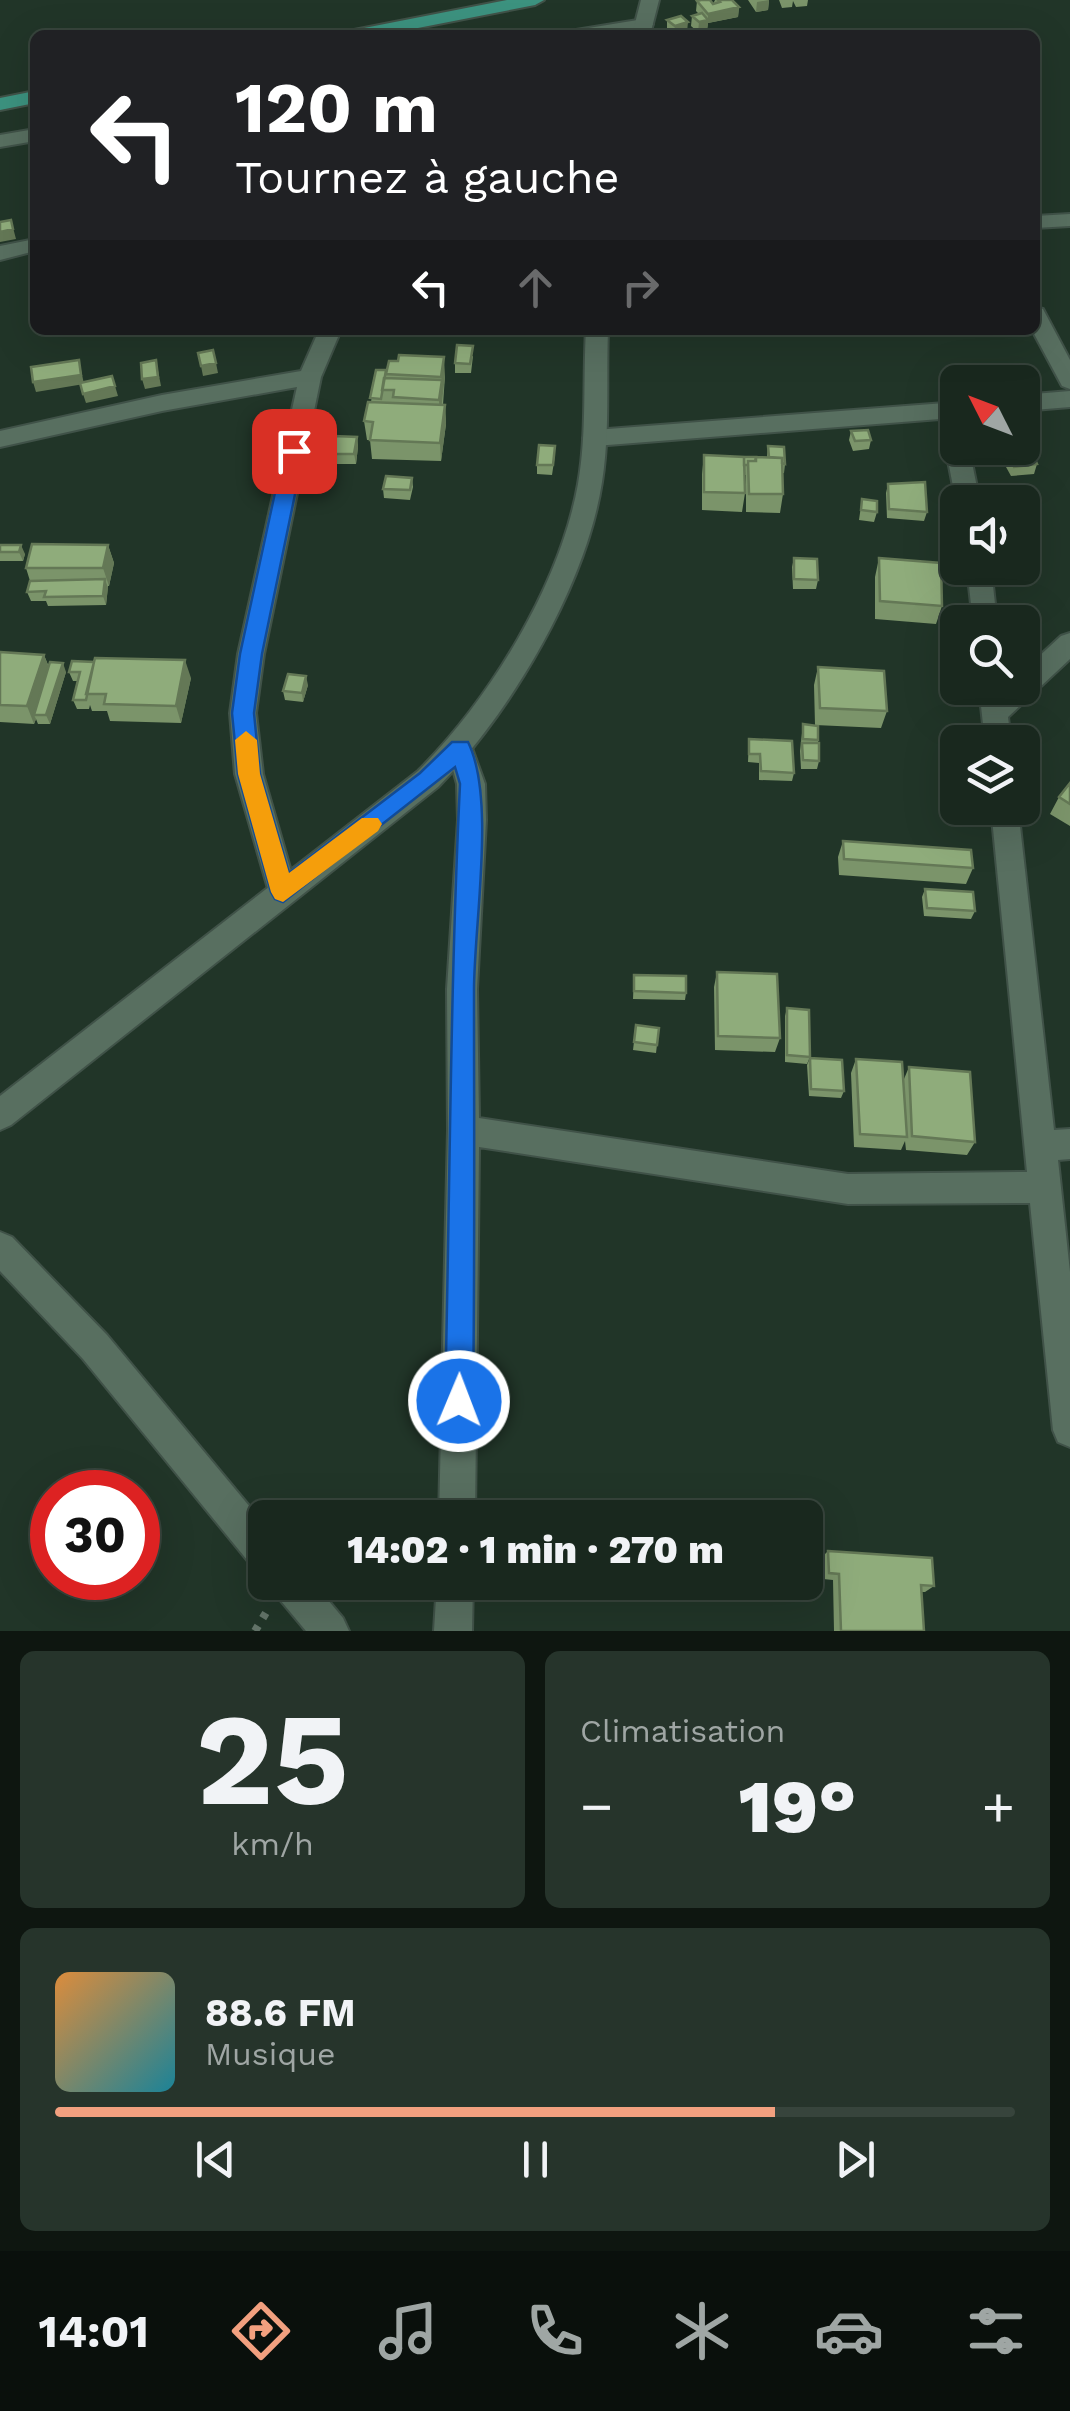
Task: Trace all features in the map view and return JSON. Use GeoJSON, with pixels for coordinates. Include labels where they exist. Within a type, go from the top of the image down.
{"type":"FeatureCollection","features":[{"type":"Feature","properties":{"kind":"main road"},"geometry":{"type":"LineString","coordinates":[[380,30],[534,0]]}},
{"type":"Feature","properties":{"kind":"main road"},"geometry":{"type":"LineString","coordinates":[[0,104],[30,98]]}},
{"type":"Feature","properties":{"kind":"street"},"geometry":{"type":"LineString","coordinates":[[642,30],[650,0]]}},
{"type":"Feature","properties":{"kind":"street"},"geometry":{"type":"LineString","coordinates":[[0,141],[30,136]]}},
{"type":"Feature","properties":{"kind":"street"},"geometry":{"type":"LineString","coordinates":[[1040,222],[1070,220]]}},
{"type":"Feature","properties":{"kind":"street"},"geometry":{"type":"LineString","coordinates":[[0,253],[30,246]]}},
{"type":"Feature","properties":{"kind":"street"},"geometry":{"type":"LineString","coordinates":[[1040,324],[1070,381]]}},
{"type":"Feature","properties":{"kind":"street"},"geometry":{"type":"LineString","coordinates":[[283,892],[249,774],[243,713],[251,654],[310,378],[328,335]]}},
{"type":"Feature","properties":{"kind":"street"},"geometry":{"type":"LineString","coordinates":[[0,1115],[420,786],[460,748],[550,596],[584,507],[595,438],[597,335]]}},
{"type":"Feature","properties":{"kind":"street"},"geometry":{"type":"LineString","coordinates":[[2,443],[162,403],[310,378]]}},
{"type":"Feature","properties":{"kind":"street"},"geometry":{"type":"LineString","coordinates":[[1040,402],[1070,399]]}},
{"type":"Feature","properties":{"kind":"street"},"geometry":{"type":"LineString","coordinates":[[595,438],[940,411]]}},
{"type":"Feature","properties":{"kind":"street"},"geometry":{"type":"LineString","coordinates":[[1040,666],[1070,643]]}},
{"type":"Feature","properties":{"kind":"street"},"geometry":{"type":"LineString","coordinates":[[457,1500],[464,1130],[462,988],[472,820],[471,784],[460,748]]}},
{"type":"Feature","properties":{"kind":"street"},"geometry":{"type":"LineString","coordinates":[[1008,825],[1056,1145],[1046,1187],[1070,1430]]}},
{"type":"Feature","properties":{"kind":"street"},"geometry":{"type":"LineString","coordinates":[[464,1130],[848,1189],[1046,1187]]}},
{"type":"Feature","properties":{"kind":"street"},"geometry":{"type":"LineString","coordinates":[[0,1248],[95,1347],[248,1533]]}},
{"type":"Feature","properties":{"kind":"street"},"geometry":{"type":"LineString","coordinates":[[304,1600],[330,1631]]}},
{"type":"Feature","properties":{"kind":"street"},"geometry":{"type":"LineString","coordinates":[[453,1631],[454,1600]]}},
{"type":"Feature","properties":{"kind":"building"},"geometry":{"type":"Polygon","coordinates":[[[710,0],[713,4],[732,0],[739,7],[708,14],[697,1],[710,0]]]}},
{"type":"Feature","properties":{"kind":"building"},"geometry":{"type":"Polygon","coordinates":[[[702,13],[708,20],[699,22],[692,16],[702,13]]]}},
{"type":"Feature","properties":{"kind":"building"},"geometry":{"type":"Polygon","coordinates":[[[681,16],[688,22],[675,26],[667,20],[681,16]]]}},
{"type":"Feature","properties":{"kind":"building"},"geometry":{"type":"Polygon","coordinates":[[[11,220],[13,229],[0,232],[0,222],[11,220]]]}},
{"type":"Feature","properties":{"kind":"building"},"geometry":{"type":"Polygon","coordinates":[[[457,345],[473,346],[470,364],[455,363],[457,345]]]}},
{"type":"Feature","properties":{"kind":"building"},"geometry":{"type":"Polygon","coordinates":[[[213,350],[216,363],[201,366],[198,353],[213,350]]]}},
{"type":"Feature","properties":{"kind":"building"},"geometry":{"type":"Polygon","coordinates":[[[399,355],[444,357],[441,377],[386,374],[389,361],[398,361],[399,355]]]}},
{"type":"Feature","properties":{"kind":"building"},"geometry":{"type":"Polygon","coordinates":[[[79,360],[81,375],[33,382],[31,367],[79,360]]]}},
{"type":"Feature","properties":{"kind":"building"},"geometry":{"type":"Polygon","coordinates":[[[156,360],[158,377],[142,379],[141,363],[156,360]]]}},
{"type":"Feature","properties":{"kind":"building"},"geometry":{"type":"Polygon","coordinates":[[[376,370],[386,370],[381,399],[370,398],[376,370]]]}},
{"type":"Feature","properties":{"kind":"building"},"geometry":{"type":"Polygon","coordinates":[[[112,376],[115,386],[83,394],[80,383],[112,376]]]}},
{"type":"Feature","properties":{"kind":"building"},"geometry":{"type":"Polygon","coordinates":[[[384,378],[442,380],[439,400],[393,397],[394,390],[382,390],[384,378]]]}},
{"type":"Feature","properties":{"kind":"building"},"geometry":{"type":"Polygon","coordinates":[[[368,402],[445,405],[440,443],[370,440],[373,422],[364,421],[368,402]]]}},
{"type":"Feature","properties":{"kind":"building"},"geometry":{"type":"Polygon","coordinates":[[[868,430],[871,440],[855,441],[851,431],[868,430]]]}},
{"type":"Feature","properties":{"kind":"building"},"geometry":{"type":"Polygon","coordinates":[[[334,436],[357,437],[354,454],[331,454],[334,436]]]}},
{"type":"Feature","properties":{"kind":"building"},"geometry":{"type":"Polygon","coordinates":[[[539,445],[555,446],[553,465],[537,465],[539,445]]]}},
{"type":"Feature","properties":{"kind":"building"},"geometry":{"type":"Polygon","coordinates":[[[768,446],[784,447],[785,464],[782,458],[769,457],[768,446]]]}},
{"type":"Feature","properties":{"kind":"building"},"geometry":{"type":"Polygon","coordinates":[[[704,455],[744,457],[745,493],[704,492],[704,455]]]}},
{"type":"Feature","properties":{"kind":"building"},"geometry":{"type":"Polygon","coordinates":[[[756,457],[782,458],[783,494],[749,494],[748,461],[756,461],[756,457]]]}},
{"type":"Feature","properties":{"kind":"building"},"geometry":{"type":"Polygon","coordinates":[[[386,476],[412,478],[410,490],[383,489],[386,476]]]}},
{"type":"Feature","properties":{"kind":"building"},"geometry":{"type":"Polygon","coordinates":[[[925,482],[927,512],[889,509],[888,484],[925,482]]]}},
{"type":"Feature","properties":{"kind":"building"},"geometry":{"type":"Polygon","coordinates":[[[862,499],[877,501],[877,512],[861,510],[862,499]]]}},
{"type":"Feature","properties":{"kind":"building"},"geometry":{"type":"Polygon","coordinates":[[[32,544],[108,545],[103,568],[26,568],[32,544]]]}},
{"type":"Feature","properties":{"kind":"building"},"geometry":{"type":"Polygon","coordinates":[[[0,545],[21,545],[19,552],[0,552],[0,545]]]}},
{"type":"Feature","properties":{"kind":"building"},"geometry":{"type":"Polygon","coordinates":[[[794,558],[817,559],[818,580],[794,579],[794,558]]]}},
{"type":"Feature","properties":{"kind":"building"},"geometry":{"type":"Polygon","coordinates":[[[879,558],[940,563],[942,605],[880,601],[879,558]]]}},
{"type":"Feature","properties":{"kind":"building"},"geometry":{"type":"Polygon","coordinates":[[[105,579],[103,596],[44,597],[46,591],[27,592],[30,581],[105,579]]]}},
{"type":"Feature","properties":{"kind":"building"},"geometry":{"type":"Polygon","coordinates":[[[0,652],[44,655],[27,706],[0,705],[0,652]]]}},
{"type":"Feature","properties":{"kind":"building"},"geometry":{"type":"Polygon","coordinates":[[[95,658],[185,660],[176,706],[104,704],[106,694],[86,694],[95,658]]]}},
{"type":"Feature","properties":{"kind":"building"},"geometry":{"type":"Polygon","coordinates":[[[72,661],[94,662],[86,700],[73,700],[80,672],[69,672],[72,661]]]}},
{"type":"Feature","properties":{"kind":"building"},"geometry":{"type":"Polygon","coordinates":[[[50,662],[63,663],[46,715],[34,715],[50,662]]]}},
{"type":"Feature","properties":{"kind":"building"},"geometry":{"type":"Polygon","coordinates":[[[818,667],[884,671],[887,711],[820,708],[818,667]]]}},
{"type":"Feature","properties":{"kind":"building"},"geometry":{"type":"Polygon","coordinates":[[[288,674],[306,676],[302,693],[283,691],[288,674]]]}},
{"type":"Feature","properties":{"kind":"building"},"geometry":{"type":"Polygon","coordinates":[[[803,724],[818,726],[818,740],[803,739],[803,724]]]}},
{"type":"Feature","properties":{"kind":"building"},"geometry":{"type":"Polygon","coordinates":[[[749,739],[792,741],[794,773],[761,771],[760,754],[749,754],[749,739]]]}},
{"type":"Feature","properties":{"kind":"building"},"geometry":{"type":"Polygon","coordinates":[[[802,743],[819,743],[819,761],[803,760],[802,743]]]}},
{"type":"Feature","properties":{"kind":"building"},"geometry":{"type":"Polygon","coordinates":[[[1070,783],[1070,804],[1059,797],[1070,783]]]}},
{"type":"Feature","properties":{"kind":"building"},"geometry":{"type":"Polygon","coordinates":[[[843,841],[971,850],[973,868],[844,859],[843,841]]]}},
{"type":"Feature","properties":{"kind":"building"},"geometry":{"type":"Polygon","coordinates":[[[925,889],[973,892],[975,911],[927,908],[925,889]]]}},
{"type":"Feature","properties":{"kind":"building"},"geometry":{"type":"Polygon","coordinates":[[[717,972],[777,974],[780,1038],[718,1036],[717,972]]]}},
{"type":"Feature","properties":{"kind":"building"},"geometry":{"type":"Polygon","coordinates":[[[634,975],[686,976],[686,993],[634,991],[634,975]]]}},
{"type":"Feature","properties":{"kind":"building"},"geometry":{"type":"Polygon","coordinates":[[[787,1008],[809,1010],[810,1057],[787,1055],[787,1008]]]}},
{"type":"Feature","properties":{"kind":"building"},"geometry":{"type":"Polygon","coordinates":[[[636,1025],[659,1028],[657,1045],[634,1042],[636,1025]]]}},
{"type":"Feature","properties":{"kind":"building"},"geometry":{"type":"Polygon","coordinates":[[[810,1058],[842,1060],[844,1091],[811,1089],[810,1058]]]}},
{"type":"Feature","properties":{"kind":"building"},"geometry":{"type":"Polygon","coordinates":[[[856,1059],[902,1062],[907,1137],[860,1134],[856,1059]]]}},
{"type":"Feature","properties":{"kind":"building"},"geometry":{"type":"Polygon","coordinates":[[[909,1067],[970,1072],[975,1142],[912,1136],[909,1067]]]}},
{"type":"Feature","properties":{"kind":"building"},"geometry":{"type":"Polygon","coordinates":[[[828,1551],[932,1558],[934,1586],[921,1585],[924,1631],[841,1631],[839,1574],[829,1573],[828,1551]]]}},
{"type":"Feature","properties":{"kind":"slow traffic"},"geometry":{"type":"LineString","coordinates":[[246,740],[249,774],[283,892],[370,824]]}},
{"type":"Feature","properties":{"kind":"route"},"geometry":{"type":"LineString","coordinates":[[294,451],[251,654],[243,713],[249,774],[283,892],[428,779],[460,748],[471,784],[462,988],[464,1130],[459,1401]]}}]}
